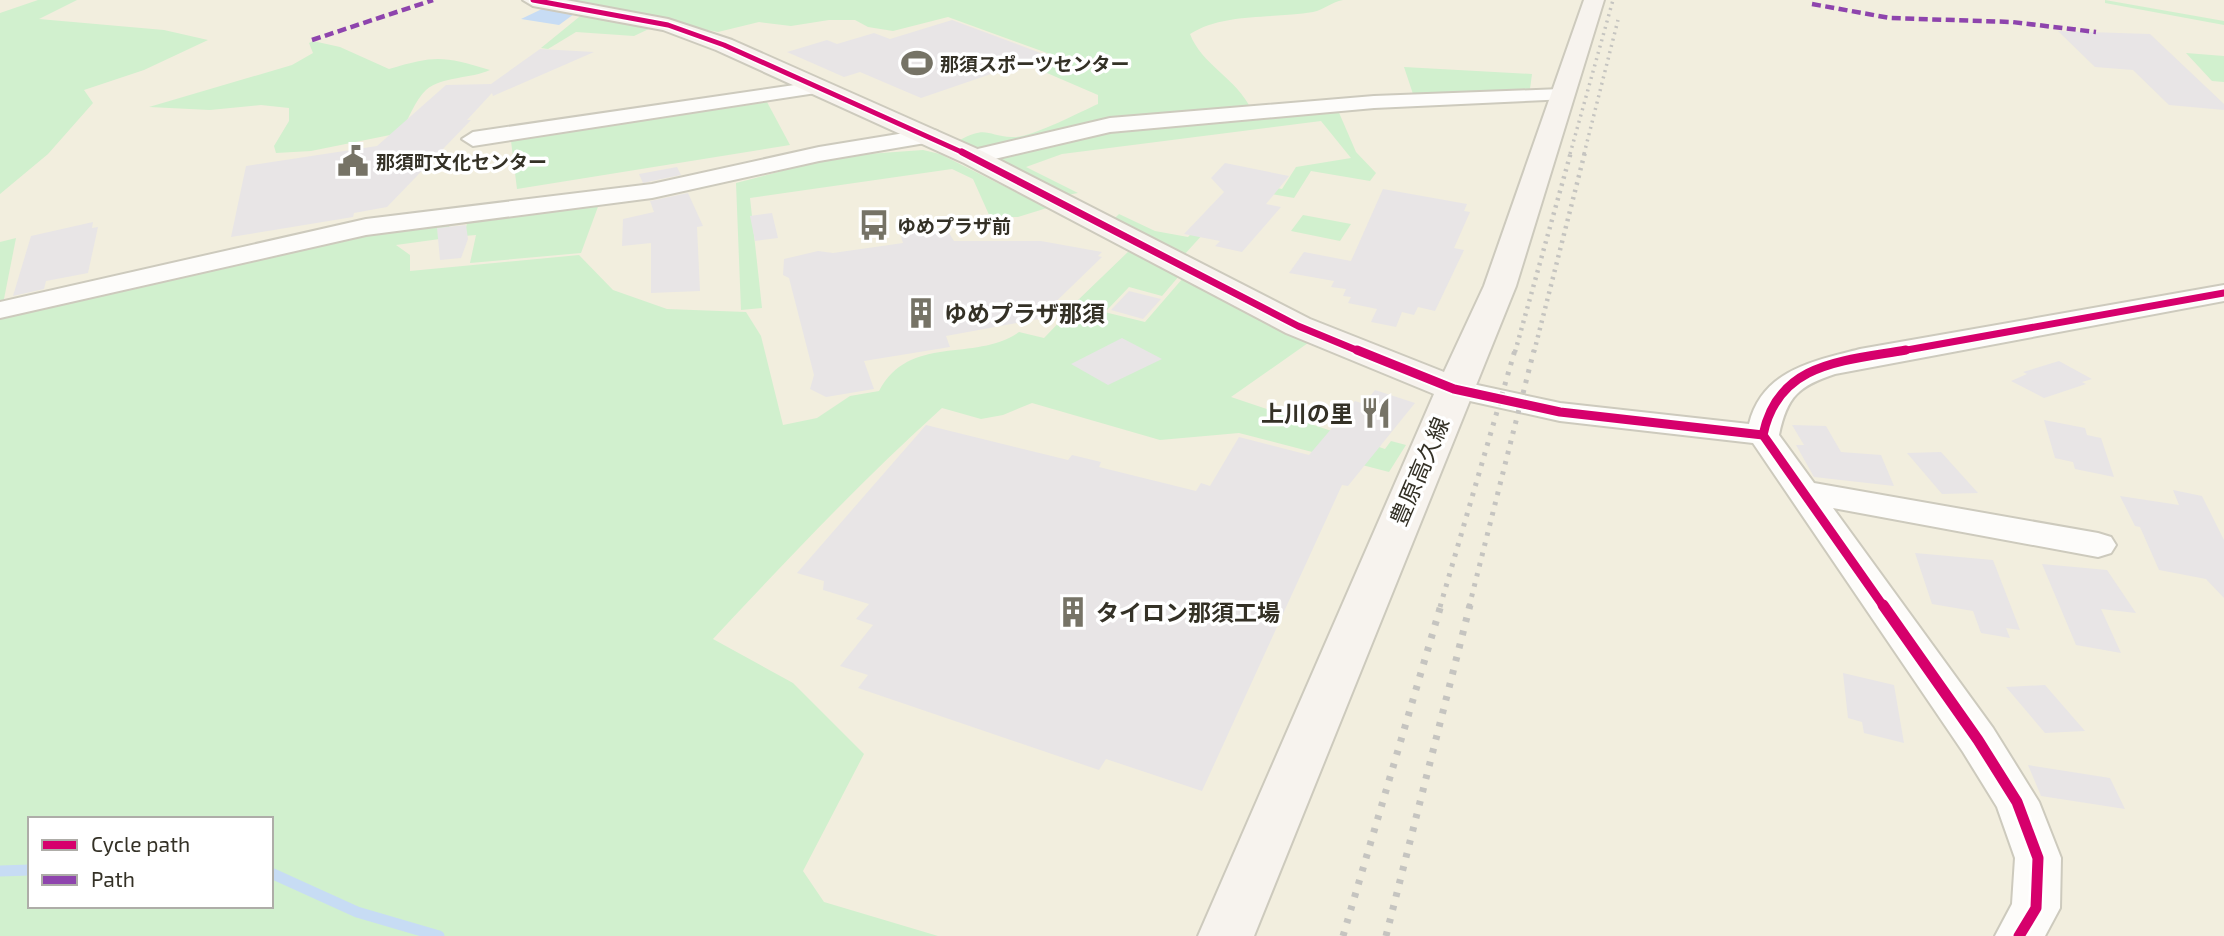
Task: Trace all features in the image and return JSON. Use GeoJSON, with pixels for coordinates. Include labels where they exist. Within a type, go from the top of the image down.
{"type":"FeatureCollection","features":[{"type":"Feature","properties":{"kind":"main road"},"geometry":{"type":"LineString","coordinates":[[533,0],[668,24],[822,87],[973,157],[1298,326],[1454,389]]}},
{"type":"Feature","properties":{"kind":"main road","name":"豊原高久線"},"geometry":{"type":"LineString","coordinates":[[1226,936],[1454,389],[1500,286],[1594,0]]}},
{"type":"Feature","properties":{"kind":"street"},"geometry":{"type":"LineString","coordinates":[[473,139],[822,87]]}},
{"type":"Feature","properties":{"kind":"street"},"geometry":{"type":"LineString","coordinates":[[973,157],[1110,125],[1374,102],[1561,95]]}},
{"type":"Feature","properties":{"kind":"street"},"geometry":{"type":"LineString","coordinates":[[0,310],[366,227],[652,191],[819,154],[929,136]]}},
{"type":"Feature","properties":{"kind":"street"},"geometry":{"type":"LineString","coordinates":[[2019,936],[2036,908],[2039,858],[2017,802],[1978,740],[1763,435],[1766,412],[1779,392],[1792,381],[1814,370],[1860,358],[2224,293]]}},
{"type":"Feature","properties":{"kind":"street"},"geometry":{"type":"LineString","coordinates":[[1454,389],[1560,412],[1763,435]]}},
{"type":"Feature","properties":{"kind":"street"},"geometry":{"type":"LineString","coordinates":[[1804,492],[2098,545]]}},
{"type":"Feature","properties":{"kind":"green space"},"geometry":{"type":"Polygon","coordinates":[[[38,0],[77,0],[39,19],[164,30],[208,40],[144,70],[84,90],[93,103],[48,154],[0,194],[0,13],[38,0]]]}},
{"type":"Feature","properties":{"kind":"green space"},"geometry":{"type":"Polygon","coordinates":[[[555,0],[1343,0],[1313,12],[1218,22],[1190,34],[1202,54],[1237,89],[1251,109],[1105,122],[1057,130],[995,148],[983,148],[960,140],[982,132],[1012,137],[1030,134],[1098,104],[1098,95],[1026,64],[1050,54],[948,17],[893,31],[868,27],[855,20],[829,20],[791,26],[759,22],[718,32],[555,0]]]}},
{"type":"Feature","properties":{"kind":"green space"},"geometry":{"type":"Polygon","coordinates":[[[2105,0],[2224,21],[2224,25],[2105,3],[2105,0]]]}},
{"type":"Feature","properties":{"kind":"green space"},"geometry":{"type":"Polygon","coordinates":[[[584,13],[653,27],[634,36],[576,32],[548,49],[541,48],[584,13]]]}},
{"type":"Feature","properties":{"kind":"green space"},"geometry":{"type":"Polygon","coordinates":[[[313,41],[340,47],[389,69],[418,61],[440,59],[490,70],[433,85],[418,99],[400,133],[311,151],[276,153],[274,146],[289,121],[289,108],[261,105],[210,110],[149,107],[292,65],[313,53],[309,43],[313,41]]]}},
{"type":"Feature","properties":{"kind":"green space"},"geometry":{"type":"Polygon","coordinates":[[[2186,53],[2224,56],[2224,82],[2212,81],[2186,53]]]}},
{"type":"Feature","properties":{"kind":"green space"},"geometry":{"type":"Polygon","coordinates":[[[1404,67],[1532,74],[1530,89],[1414,97],[1404,67]]]}},
{"type":"Feature","properties":{"kind":"green space"},"geometry":{"type":"Polygon","coordinates":[[[767,102],[790,145],[517,189],[511,141],[767,102]]]}},
{"type":"Feature","properties":{"kind":"green space"},"geometry":{"type":"Polygon","coordinates":[[[1337,108],[1356,152],[1376,173],[1370,181],[1311,171],[1294,198],[1244,189],[1184,255],[1115,218],[1119,214],[1155,231],[1188,237],[1240,181],[1282,189],[1296,167],[1351,158],[1321,121],[1062,154],[1026,167],[1078,193],[1067,195],[991,156],[1113,130],[1337,108]]]}},
{"type":"Feature","properties":{"kind":"green space"},"geometry":{"type":"Polygon","coordinates":[[[923,150],[940,154],[1047,208],[1018,217],[990,217],[973,179],[952,169],[750,198],[762,308],[741,310],[736,183],[839,156],[923,150]]]}},
{"type":"Feature","properties":{"kind":"green space"},"geometry":{"type":"Polygon","coordinates":[[[599,204],[581,253],[470,263],[476,235],[464,236],[468,219],[599,204]]]}},
{"type":"Feature","properties":{"kind":"green space"},"geometry":{"type":"Polygon","coordinates":[[[1303,215],[1351,224],[1340,241],[1291,231],[1303,215]]]}},
{"type":"Feature","properties":{"kind":"green space"},"geometry":{"type":"Polygon","coordinates":[[[450,222],[447,238],[396,245],[410,255],[410,271],[579,255],[613,290],[667,309],[746,312],[761,336],[783,425],[817,418],[850,396],[879,391],[892,373],[925,355],[983,346],[1002,341],[1019,332],[1044,338],[1076,305],[1145,322],[1183,278],[1308,343],[1231,397],[1385,449],[1391,441],[1406,445],[1389,472],[1239,433],[1160,440],[1032,403],[1003,415],[981,419],[942,408],[797,550],[713,639],[793,683],[864,754],[803,871],[824,902],[938,936],[0,936],[0,316],[355,235],[450,222]]]}},
{"type":"Feature","properties":{"kind":"green space"},"geometry":{"type":"Polygon","coordinates":[[[16,238],[3,304],[0,305],[0,242],[16,238]]]}},
{"type":"Feature","properties":{"kind":"green space"},"geometry":{"type":"Polygon","coordinates":[[[1130,250],[1179,276],[1162,296],[1129,287],[1107,310],[1075,303],[1130,250]]]}},
{"type":"Feature","properties":{"kind":"water"},"geometry":{"type":"Polygon","coordinates":[[[542,9],[574,14],[559,25],[521,19],[542,9]]]}},
{"type":"Feature","properties":{"kind":"building","name":"那須スポーツセンター"},"geometry":{"type":"Polygon","coordinates":[[[952,20],[1046,55],[921,98],[860,72],[844,77],[787,52],[827,40],[837,44],[874,33],[890,39],[952,20]]]}},
{"type":"Feature","properties":{"kind":"building"},"geometry":{"type":"Polygon","coordinates":[[[2058,31],[2150,34],[2224,104],[2224,110],[2169,105],[2133,70],[2095,67],[2058,31]]]}},
{"type":"Feature","properties":{"kind":"building","name":"那須町文化センター"},"geometry":{"type":"Polygon","coordinates":[[[540,49],[594,52],[493,96],[492,93],[467,120],[471,120],[387,207],[354,213],[353,217],[231,237],[246,166],[377,146],[446,85],[491,84],[540,49]]]}},
{"type":"Feature","properties":{"kind":"building"},"geometry":{"type":"Polygon","coordinates":[[[1225,163],[1289,176],[1266,204],[1281,207],[1242,252],[1215,246],[1220,241],[1184,234],[1224,192],[1211,178],[1225,163]]]}},
{"type":"Feature","properties":{"kind":"building"},"geometry":{"type":"Polygon","coordinates":[[[677,167],[681,175],[643,183],[639,174],[677,167]]]}},
{"type":"Feature","properties":{"kind":"building"},"geometry":{"type":"Polygon","coordinates":[[[1383,189],[1467,204],[1464,211],[1470,212],[1454,248],[1464,250],[1435,311],[1418,307],[1414,315],[1402,312],[1396,327],[1371,322],[1377,309],[1348,303],[1351,297],[1343,296],[1346,289],[1331,287],[1334,281],[1289,273],[1304,252],[1351,261],[1383,189]]]}},
{"type":"Feature","properties":{"kind":"building"},"geometry":{"type":"Polygon","coordinates":[[[688,193],[703,226],[697,227],[700,291],[651,293],[651,243],[622,246],[623,219],[654,212],[650,201],[688,193]]]}},
{"type":"Feature","properties":{"kind":"building"},"geometry":{"type":"Polygon","coordinates":[[[772,213],[778,238],[755,241],[750,216],[772,213]]]}},
{"type":"Feature","properties":{"kind":"building"},"geometry":{"type":"Polygon","coordinates":[[[93,222],[92,228],[98,227],[88,273],[46,281],[44,289],[13,296],[31,236],[93,222]]]}},
{"type":"Feature","properties":{"kind":"building"},"geometry":{"type":"Polygon","coordinates":[[[466,225],[468,239],[461,258],[440,260],[437,228],[466,225]]]}},
{"type":"Feature","properties":{"kind":"building","name":"ゆめプラザ那須"},"geometry":{"type":"Polygon","coordinates":[[[946,228],[954,241],[1041,241],[1102,252],[1098,256],[1102,257],[1038,319],[946,336],[950,347],[864,361],[874,389],[826,397],[810,389],[814,375],[789,278],[783,275],[784,259],[818,251],[833,253],[903,243],[900,233],[946,228]]]}},
{"type":"Feature","properties":{"kind":"building"},"geometry":{"type":"Polygon","coordinates":[[[1129,291],[1161,299],[1143,319],[1111,310],[1129,291]]]}},
{"type":"Feature","properties":{"kind":"building"},"geometry":{"type":"Polygon","coordinates":[[[1122,338],[1162,359],[1108,385],[1071,364],[1122,338]]]}},
{"type":"Feature","properties":{"kind":"building"},"geometry":{"type":"Polygon","coordinates":[[[2059,361],[2092,379],[2082,382],[2086,384],[2044,398],[2011,381],[2027,374],[2023,372],[2059,361]]]}},
{"type":"Feature","properties":{"kind":"building","name":"タイロン那須工場"},"geometry":{"type":"Polygon","coordinates":[[[1375,390],[1415,403],[1348,486],[1342,485],[1202,791],[1106,759],[1099,770],[858,688],[868,675],[840,666],[873,625],[856,619],[869,604],[823,590],[824,581],[797,573],[926,425],[1068,460],[1072,455],[1101,462],[1099,467],[1196,491],[1201,483],[1210,486],[1239,437],[1309,455],[1355,401],[1364,404],[1375,390]]]}},
{"type":"Feature","properties":{"kind":"building"},"geometry":{"type":"Polygon","coordinates":[[[2044,420],[2085,428],[2087,435],[2101,438],[2114,477],[2075,469],[2073,462],[2055,458],[2044,420]]]}},
{"type":"Feature","properties":{"kind":"building"},"geometry":{"type":"Polygon","coordinates":[[[1792,425],[1826,426],[1841,452],[1881,455],[1894,486],[1814,477],[1796,445],[1804,445],[1792,425]]]}},
{"type":"Feature","properties":{"kind":"building"},"geometry":{"type":"Polygon","coordinates":[[[1941,452],[1978,493],[1942,494],[1907,453],[1941,452]]]}},
{"type":"Feature","properties":{"kind":"building"},"geometry":{"type":"Polygon","coordinates":[[[2173,490],[2202,496],[2224,540],[2224,598],[2206,579],[2159,570],[2140,527],[2135,526],[2120,496],[2179,505],[2173,490]]]}},
{"type":"Feature","properties":{"kind":"building"},"geometry":{"type":"Polygon","coordinates":[[[1915,553],[1993,560],[2020,630],[2006,628],[2010,638],[1981,633],[1973,611],[1932,604],[1915,553]]]}},
{"type":"Feature","properties":{"kind":"building"},"geometry":{"type":"Polygon","coordinates":[[[2042,564],[2107,570],[2136,613],[2101,609],[2121,653],[2076,645],[2042,564]]]}},
{"type":"Feature","properties":{"kind":"building"},"geometry":{"type":"Polygon","coordinates":[[[1843,673],[1894,685],[1904,743],[1864,733],[1862,722],[1848,718],[1843,673]]]}},
{"type":"Feature","properties":{"kind":"building"},"geometry":{"type":"Polygon","coordinates":[[[2045,685],[2085,731],[2045,733],[2006,687],[2045,685]]]}},
{"type":"Feature","properties":{"kind":"building"},"geometry":{"type":"Polygon","coordinates":[[[2028,765],[2110,778],[2125,809],[2041,796],[2028,765]]]}},
{"type":"Feature","properties":{"kind":"waterway"},"geometry":{"type":"LineString","coordinates":[[0,871],[28,870]]}},
{"type":"Feature","properties":{"kind":"waterway"},"geometry":{"type":"LineString","coordinates":[[273,874],[357,912],[439,936]]}},
{"type":"Feature","properties":{"kind":"railway"},"geometry":{"type":"LineString","coordinates":[[1570,154],[1613,0]]}},
{"type":"Feature","properties":{"kind":"railway"},"geometry":{"type":"LineString","coordinates":[[1584,154],[1618,20]]}},
{"type":"Feature","properties":{"kind":"railway"},"geometry":{"type":"LineString","coordinates":[[1515,352],[1571,152]]}},
{"type":"Feature","properties":{"kind":"railway"},"geometry":{"type":"LineString","coordinates":[[1534,352],[1585,152]]}},
{"type":"Feature","properties":{"kind":"railway"},"geometry":{"type":"LineString","coordinates":[[1440,607],[1515,350]]}},
{"type":"Feature","properties":{"kind":"railway"},"geometry":{"type":"LineString","coordinates":[[1469,607],[1534,350]]}},
{"type":"Feature","properties":{"kind":"railway"},"geometry":{"type":"LineString","coordinates":[[1343,936],[1441,605]]}},
{"type":"Feature","properties":{"kind":"railway"},"geometry":{"type":"LineString","coordinates":[[1386,936],[1470,605]]}},
{"type":"Feature","properties":{"kind":"marked path"},"geometry":{"type":"LineString","coordinates":[[312,40],[433,0]]}},
{"type":"Feature","properties":{"kind":"marked path"},"geometry":{"type":"LineString","coordinates":[[1812,4],[1890,18],[2012,22],[2096,32]]}},
{"type":"Feature","properties":{"kind":"cycle path"},"geometry":{"type":"LineString","coordinates":[[533,0],[668,25],[724,45],[973,157],[1298,326],[1454,389],[1560,412],[1763,435]]}},
{"type":"Feature","properties":{"kind":"cycle path"},"geometry":{"type":"LineString","coordinates":[[2019,936],[2036,908],[2038,858],[2017,802],[1978,740],[1763,435],[1767,415],[1784,388],[1795,379],[1825,367],[1860,358],[2224,293]]}},
{"type":"Feature","properties":{"kind":"place","name":"那須スポーツセンター"},"geometry":{"type":"Point","coordinates":[917,63]}},
{"type":"Feature","properties":{"kind":"place","name":"那須町文化センター"},"geometry":{"type":"Point","coordinates":[353,161]}},
{"type":"Feature","properties":{"kind":"place","name":"ゆめプラザ前"},"geometry":{"type":"Point","coordinates":[874,225]}},
{"type":"Feature","properties":{"kind":"place","name":"ゆめプラザ那須"},"geometry":{"type":"Point","coordinates":[921,313]}},
{"type":"Feature","properties":{"kind":"place","name":"上川の里"},"geometry":{"type":"Point","coordinates":[1376,413]}},
{"type":"Feature","properties":{"kind":"place","name":"タイロン那須工場"},"geometry":{"type":"Point","coordinates":[1073,612]}}]}
